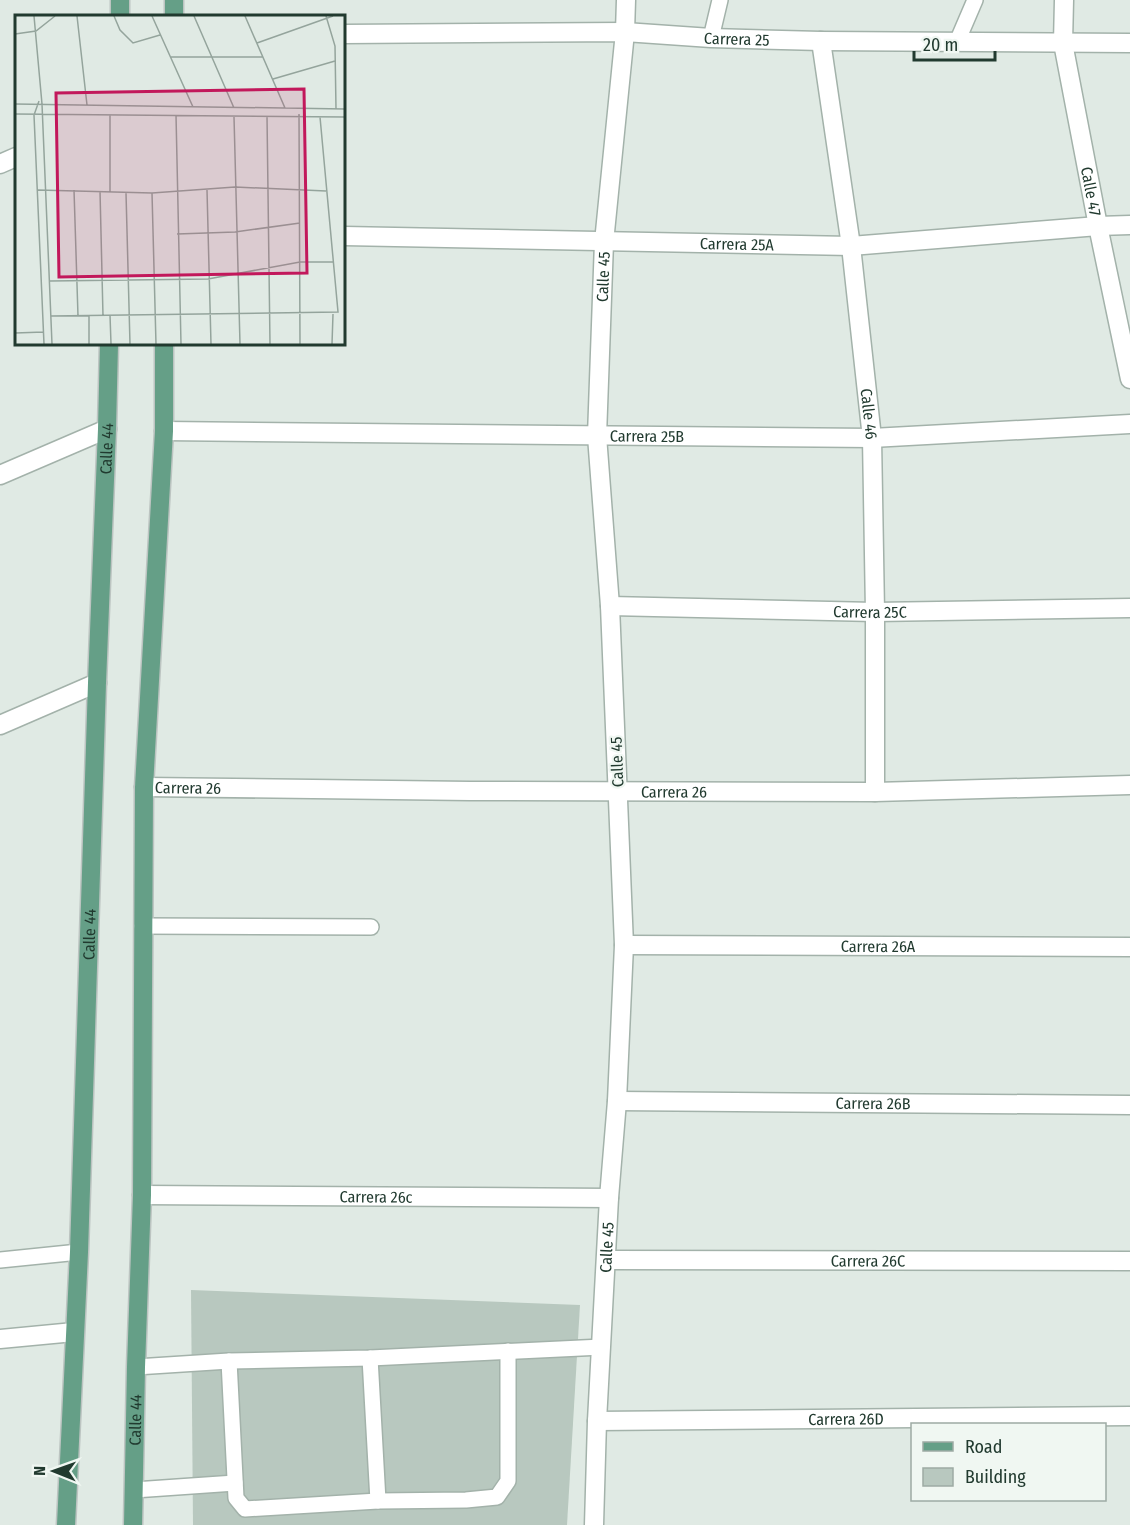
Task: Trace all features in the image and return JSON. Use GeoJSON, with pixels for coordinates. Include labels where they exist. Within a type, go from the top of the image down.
{"type":"FeatureCollection","features":[{"type":"Feature","properties":{"kind":"main road","name":"Calle 44"},"geometry":{"type":"LineString","coordinates":[[66,1525],[79,1252],[109,345]]}},
{"type":"Feature","properties":{"kind":"main road","name":"Calle 44"},"geometry":{"type":"LineString","coordinates":[[133,1525],[135,1367],[142,1195],[144,787],[164,431],[164,345]]}},
{"type":"Feature","properties":{"kind":"street","name":"Calle 45"},"geometry":{"type":"LineString","coordinates":[[594,1525],[597,1421],[609,1198],[617,1101],[624,945],[610,606],[597,436],[604,242],[625,32],[626,0]]}},
{"type":"Feature","properties":{"kind":"street","name":"Calle 47"},"geometry":{"type":"LineString","coordinates":[[1064,0],[1064,43],[1098,226],[1130,379]]}},
{"type":"Feature","properties":{"kind":"street","name":"Carrera 25"},"geometry":{"type":"LineString","coordinates":[[345,34],[625,32],[711,38],[821,41],[1130,43]]}},
{"type":"Feature","properties":{"kind":"street","name":"Calle 46"},"geometry":{"type":"LineString","coordinates":[[821,41],[851,246],[872,438],[875,792]]}},
{"type":"Feature","properties":{"kind":"street"},"geometry":{"type":"LineString","coordinates":[[0,164],[15,157]]}},
{"type":"Feature","properties":{"kind":"street","name":"Carrera 25A"},"geometry":{"type":"LineString","coordinates":[[345,236],[851,246],[1130,225]]}},
{"type":"Feature","properties":{"kind":"street","name":"Carrera 25B"},"geometry":{"type":"LineString","coordinates":[[164,431],[872,438],[1130,424]]}},
{"type":"Feature","properties":{"kind":"street"},"geometry":{"type":"LineString","coordinates":[[0,475],[107,429]]}},
{"type":"Feature","properties":{"kind":"street","name":"Carrera 25C"},"geometry":{"type":"LineString","coordinates":[[610,606],[875,612],[1130,608]]}},
{"type":"Feature","properties":{"kind":"street"},"geometry":{"type":"LineString","coordinates":[[0,725],[97,683]]}},
{"type":"Feature","properties":{"kind":"street","name":"Carrera 26"},"geometry":{"type":"LineString","coordinates":[[144,787],[470,792],[875,792],[1130,785]]}},
{"type":"Feature","properties":{"kind":"street","name":"Carrera 26A"},"geometry":{"type":"LineString","coordinates":[[624,945],[1130,946]]}},
{"type":"Feature","properties":{"kind":"street","name":"Carrera 26B"},"geometry":{"type":"LineString","coordinates":[[617,1101],[1130,1105]]}},
{"type":"Feature","properties":{"kind":"street","name":"Carrera 26c"},"geometry":{"type":"LineString","coordinates":[[142,1195],[609,1198]]}},
{"type":"Feature","properties":{"kind":"street","name":"Carrera 26C"},"geometry":{"type":"LineString","coordinates":[[607,1260],[1130,1261]]}},
{"type":"Feature","properties":{"kind":"street"},"geometry":{"type":"LineString","coordinates":[[0,1339],[74,1332]]}},
{"type":"Feature","properties":{"kind":"street","name":"Carrera 26D"},"geometry":{"type":"LineString","coordinates":[[597,1421],[1130,1416]]}},
{"type":"Feature","properties":{"kind":"lane"},"geometry":{"type":"LineString","coordinates":[[711,38],[720,0]]}},
{"type":"Feature","properties":{"kind":"lane"},"geometry":{"type":"LineString","coordinates":[[957,42],[975,0]]}},
{"type":"Feature","properties":{"kind":"lane"},"geometry":{"type":"LineString","coordinates":[[142,926],[371,927]]}},
{"type":"Feature","properties":{"kind":"lane"},"geometry":{"type":"LineString","coordinates":[[0,1260],[79,1252]]}},
{"type":"Feature","properties":{"kind":"lane"},"geometry":{"type":"LineString","coordinates":[[135,1367],[229,1361],[370,1358],[602,1347]]}},
{"type":"Feature","properties":{"kind":"lane"},"geometry":{"type":"LineString","coordinates":[[229,1361],[236,1498],[245,1509],[497,1497],[508,1481],[508,1351]]}},
{"type":"Feature","properties":{"kind":"lane"},"geometry":{"type":"LineString","coordinates":[[370,1358],[378,1501]]}},
{"type":"Feature","properties":{"kind":"lane"},"geometry":{"type":"LineString","coordinates":[[134,1490],[235,1484]]}},
{"type":"Feature","properties":{"kind":"building"},"geometry":{"type":"Polygon","coordinates":[[[191,1290],[580,1305],[567,1525],[193,1525],[191,1290]]]}}]}
